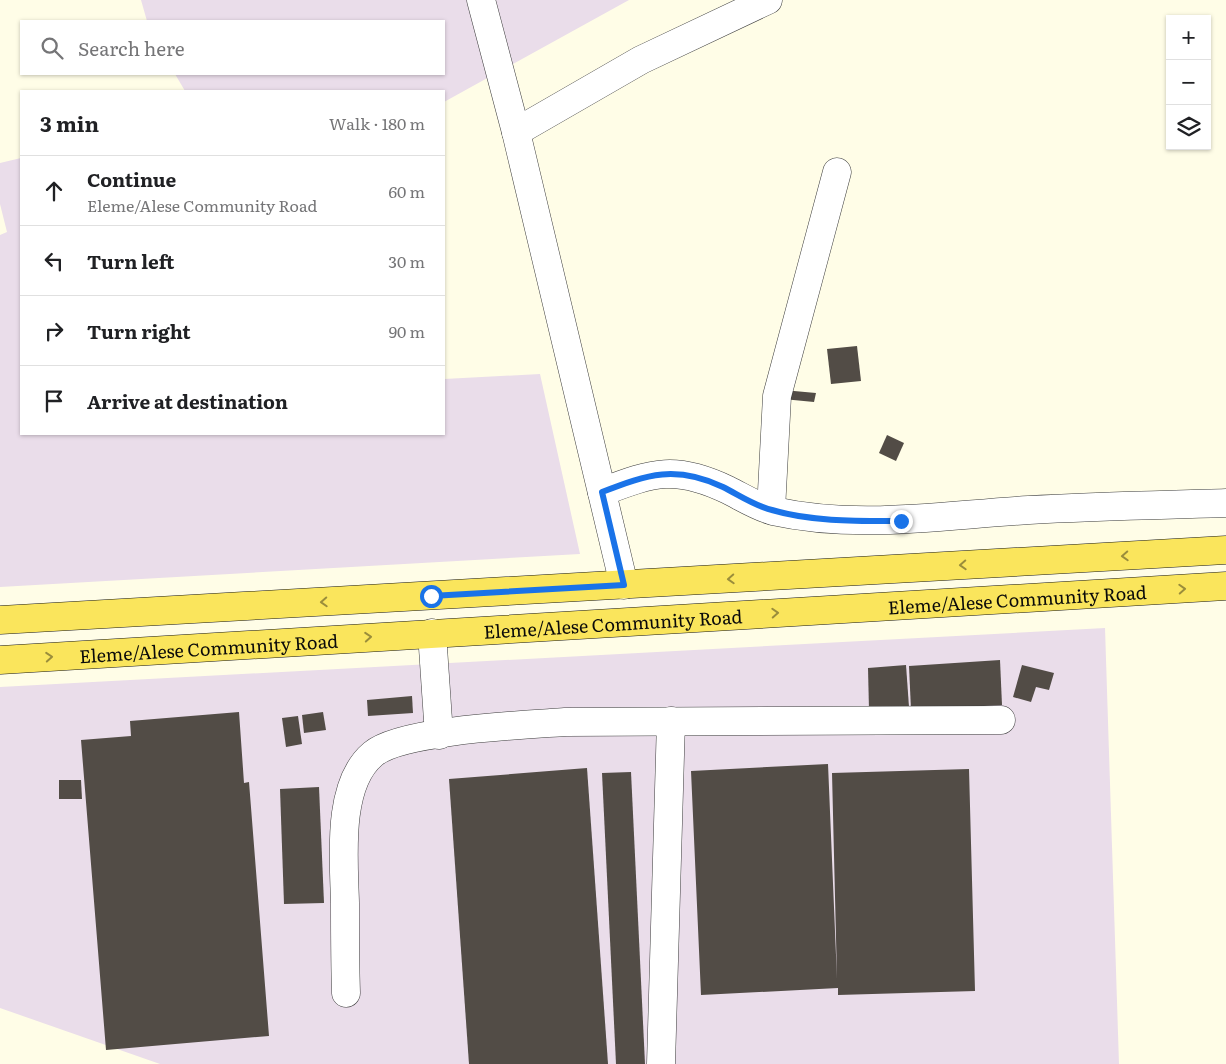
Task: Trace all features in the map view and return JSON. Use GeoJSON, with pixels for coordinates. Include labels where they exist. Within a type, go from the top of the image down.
{"type":"FeatureCollection","features":[{"type":"Feature","properties":{"kind":"main road","name":"Eleme/Alese Community Road"},"geometry":{"type":"LineString","coordinates":[[0,620],[1226,550]]}},
{"type":"Feature","properties":{"kind":"main road","name":"Eleme/Alese Community Road"},"geometry":{"type":"LineString","coordinates":[[0,660],[1226,586]]}},
{"type":"Feature","properties":{"kind":"lane"},"geometry":{"type":"LineString","coordinates":[[481,0],[516,132],[624,585]]}},
{"type":"Feature","properties":{"kind":"lane"},"geometry":{"type":"LineString","coordinates":[[516,132],[641,60],[768,0]]}},
{"type":"Feature","properties":{"kind":"lane"},"geometry":{"type":"LineString","coordinates":[[771,510],[777,396],[838,172]]}},
{"type":"Feature","properties":{"kind":"lane"},"geometry":{"type":"LineString","coordinates":[[602,492],[638,478],[670,472],[712,482],[771,510],[831,520],[901,521],[1030,510],[1226,503]]}},
{"type":"Feature","properties":{"kind":"lane"},"geometry":{"type":"LineString","coordinates":[[432,633],[439,735]]}},
{"type":"Feature","properties":{"kind":"lane"},"geometry":{"type":"LineString","coordinates":[[346,994],[344,834],[350,792],[361,768],[373,754],[403,740],[498,727],[565,722],[1001,720]]}},
{"type":"Feature","properties":{"kind":"lane"},"geometry":{"type":"LineString","coordinates":[[662,1064],[671,721]]}},
{"type":"Feature","properties":{"kind":"shaded area"},"geometry":{"type":"Polygon","coordinates":[[[141,0],[629,0],[445,101],[445,90],[184,90],[176,75],[445,75],[445,20],[147,20],[141,0]]]}},
{"type":"Feature","properties":{"kind":"shaded area"},"geometry":{"type":"Polygon","coordinates":[[[20,158],[20,435],[445,435],[445,379],[540,374],[580,554],[0,587],[0,235],[7,232],[0,204],[0,163],[20,158]]]}},
{"type":"Feature","properties":{"kind":"shaded area"},"geometry":{"type":"Polygon","coordinates":[[[1105,628],[1119,1064],[160,1064],[0,1008],[0,687],[1105,628]]]}},
{"type":"Feature","properties":{"kind":"building"},"geometry":{"type":"Polygon","coordinates":[[[857,346],[861,381],[831,384],[827,349],[857,346]]]}},
{"type":"Feature","properties":{"kind":"building"},"geometry":{"type":"Polygon","coordinates":[[[783,390],[816,393],[814,402],[783,399],[783,390]]]}},
{"type":"Feature","properties":{"kind":"building"},"geometry":{"type":"Polygon","coordinates":[[[887,435],[904,443],[896,461],[879,453],[887,435]]]}},
{"type":"Feature","properties":{"kind":"building"},"geometry":{"type":"Polygon","coordinates":[[[1000,660],[1002,705],[911,710],[909,666],[1000,660]]]}},
{"type":"Feature","properties":{"kind":"building"},"geometry":{"type":"Polygon","coordinates":[[[906,665],[909,707],[869,710],[868,668],[906,665]]]}},
{"type":"Feature","properties":{"kind":"building"},"geometry":{"type":"Polygon","coordinates":[[[1022,665],[1054,673],[1049,690],[1036,687],[1031,702],[1013,697],[1022,665]]]}},
{"type":"Feature","properties":{"kind":"building"},"geometry":{"type":"Polygon","coordinates":[[[412,696],[413,713],[368,716],[367,700],[412,696]]]}},
{"type":"Feature","properties":{"kind":"building"},"geometry":{"type":"Polygon","coordinates":[[[239,712],[244,783],[249,782],[269,1036],[106,1050],[81,740],[131,736],[130,721],[239,712]]]}},
{"type":"Feature","properties":{"kind":"building"},"geometry":{"type":"Polygon","coordinates":[[[323,712],[326,730],[304,733],[302,715],[323,712]]]}},
{"type":"Feature","properties":{"kind":"building"},"geometry":{"type":"Polygon","coordinates":[[[298,716],[302,744],[286,747],[282,718],[298,716]]]}},
{"type":"Feature","properties":{"kind":"building"},"geometry":{"type":"Polygon","coordinates":[[[828,764],[837,979],[832,773],[969,769],[975,991],[838,995],[838,988],[701,995],[691,771],[828,764]]]}},
{"type":"Feature","properties":{"kind":"building"},"geometry":{"type":"Polygon","coordinates":[[[587,768],[608,1064],[469,1064],[449,779],[587,768]]]}},
{"type":"Feature","properties":{"kind":"building"},"geometry":{"type":"Polygon","coordinates":[[[631,772],[645,1064],[616,1064],[602,773],[631,772]]]}},
{"type":"Feature","properties":{"kind":"building"},"geometry":{"type":"Polygon","coordinates":[[[59,780],[81,780],[82,799],[59,799],[59,780]]]}},
{"type":"Feature","properties":{"kind":"building"},"geometry":{"type":"Polygon","coordinates":[[[319,787],[324,903],[284,904],[280,789],[319,787]]]}},
{"type":"Feature","properties":{"kind":"route"},"geometry":{"type":"LineString","coordinates":[[431,596],[624,585],[602,492],[638,478],[670,472],[712,482],[771,510],[831,520],[901,521]]}}]}
